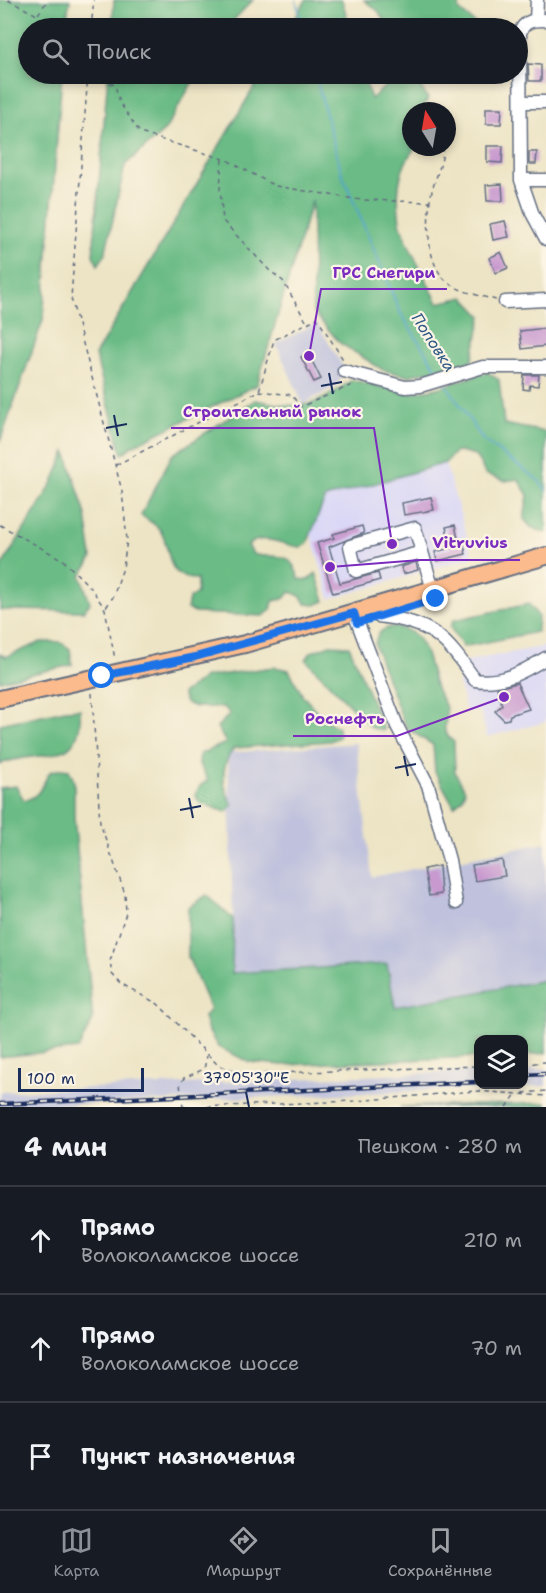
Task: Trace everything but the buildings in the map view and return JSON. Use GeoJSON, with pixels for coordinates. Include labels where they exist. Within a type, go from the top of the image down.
{"type":"FeatureCollection","features":[{"type":"Feature","properties":{"kind":"main road"},"geometry":{"type":"LineString","coordinates":[[0,709],[198,666],[356,618],[433,590],[546,556]]}},
{"type":"Feature","properties":{"kind":"main road"},"geometry":{"type":"LineString","coordinates":[[0,699],[195,657],[356,618],[378,616],[546,566]]}},
{"type":"Feature","properties":{"kind":"street"},"geometry":{"type":"LineString","coordinates":[[537,0],[541,20]]}},
{"type":"Feature","properties":{"kind":"street"},"geometry":{"type":"LineString","coordinates":[[520,84],[521,180],[533,215],[546,239]]}},
{"type":"Feature","properties":{"kind":"street"},"geometry":{"type":"LineString","coordinates":[[520,102],[546,102]]}},
{"type":"Feature","properties":{"kind":"street"},"geometry":{"type":"LineString","coordinates":[[521,180],[546,180]]}},
{"type":"Feature","properties":{"kind":"street"},"geometry":{"type":"LineString","coordinates":[[504,302],[546,300]]}},
{"type":"Feature","properties":{"kind":"street"},"geometry":{"type":"LineString","coordinates":[[349,376],[405,387],[420,386],[483,367],[546,367]]}},
{"type":"Feature","properties":{"kind":"street"},"geometry":{"type":"LineString","coordinates":[[422,552],[356,571],[350,546],[415,528],[422,552],[433,590]]}},
{"type":"Feature","properties":{"kind":"street"},"geometry":{"type":"LineString","coordinates":[[378,616],[407,619],[428,628],[445,640],[475,680],[491,683],[510,677],[546,658]]}},
{"type":"Feature","properties":{"kind":"street"},"geometry":{"type":"LineString","coordinates":[[356,618],[397,726],[428,785],[449,860],[456,903]]}},
{"type":"Feature","properties":{"kind":"path"},"geometry":{"type":"LineString","coordinates":[[8,0],[37,15]]}},
{"type":"Feature","properties":{"kind":"path"},"geometry":{"type":"LineString","coordinates":[[38,18],[37,15],[48,0]]}},
{"type":"Feature","properties":{"kind":"path"},"geometry":{"type":"LineString","coordinates":[[93,18],[94,0]]}},
{"type":"Feature","properties":{"kind":"path"},"geometry":{"type":"LineString","coordinates":[[87,84],[71,298],[122,491],[127,540],[123,568],[113,597],[105,609]]}},
{"type":"Feature","properties":{"kind":"path"},"geometry":{"type":"LineString","coordinates":[[112,84],[115,85],[120,103],[140,132],[222,159],[275,186],[361,200],[430,202]]}},
{"type":"Feature","properties":{"kind":"path"},"geometry":{"type":"LineString","coordinates":[[443,156],[443,163],[430,202],[430,245],[436,268],[448,283],[477,295],[504,302]]}},
{"type":"Feature","properties":{"kind":"path"},"geometry":{"type":"LineString","coordinates":[[222,159],[220,189],[223,221],[269,270],[283,281],[307,322]]}},
{"type":"Feature","properties":{"kind":"path"},"geometry":{"type":"LineString","coordinates":[[115,465],[259,391],[292,395],[300,407],[349,376],[317,318],[274,340],[259,391]]}},
{"type":"Feature","properties":{"kind":"path"},"geometry":{"type":"LineString","coordinates":[[0,525],[63,560],[91,588],[105,609],[115,661]]}},
{"type":"Feature","properties":{"kind":"path"},"geometry":{"type":"LineString","coordinates":[[92,688],[100,823],[125,894],[126,913],[110,962],[112,974],[121,984],[158,1004],[219,1066],[249,1074],[474,1066]]}},
{"type":"Feature","properties":{"kind":"path"},"geometry":{"type":"LineString","coordinates":[[183,1107],[180,1084],[184,1078],[204,1069],[207,1056]]}},
{"type":"Feature","properties":{"kind":"path"},"geometry":{"type":"LineString","coordinates":[[528,1064],[546,1062]]}},
{"type":"Feature","properties":{"kind":"path"},"geometry":{"type":"LineString","coordinates":[[198,1107],[355,1101],[476,1091],[546,1096]]}},
{"type":"Feature","properties":{"kind":"path"},"geometry":{"type":"LineString","coordinates":[[517,1093],[546,1091]]}},
{"type":"Feature","properties":{"kind":"path"},"geometry":{"type":"LineString","coordinates":[[507,1107],[517,1093]]}},
{"type":"Feature","properties":{"kind":"path"},"geometry":{"type":"LineString","coordinates":[[136,1107],[189,1107]]}},
{"type":"Feature","properties":{"kind":"shaded area"},"geometry":{"type":"Polygon","coordinates":[[[317,323],[344,368],[344,374],[336,386],[303,404],[276,344],[317,323]]]}},
{"type":"Feature","properties":{"kind":"shaded area"},"geometry":{"type":"Polygon","coordinates":[[[445,463],[473,557],[330,599],[310,531],[325,498],[445,463]]]}},
{"type":"Feature","properties":{"kind":"shaded area"},"geometry":{"type":"Polygon","coordinates":[[[546,646],[546,722],[487,737],[480,711],[466,711],[458,682],[463,678],[457,663],[546,646]]]}},
{"type":"Feature","properties":{"kind":"shaded area"},"geometry":{"type":"Polygon","coordinates":[[[356,743],[372,877],[546,843],[546,980],[394,1007],[386,964],[232,973],[233,919],[228,753],[356,743]]]}},
{"type":"Feature","properties":{"kind":"shaded area"},"geometry":{"type":"Polygon","coordinates":[[[546,1069],[546,1086],[528,1087],[528,1070],[546,1069]]]}},
{"type":"Feature","properties":{"kind":"shaded area"},"geometry":{"type":"Polygon","coordinates":[[[474,1071],[474,1089],[0,1107],[0,1092],[474,1071]]]}},
{"type":"Feature","properties":{"kind":"green space"},"geometry":{"type":"Polygon","coordinates":[[[0,0],[70,0],[67,18],[18,18],[18,84],[61,84],[43,320],[0,442],[0,0]]]}},
{"type":"Feature","properties":{"kind":"green space"},"geometry":{"type":"Polygon","coordinates":[[[114,0],[253,0],[236,18],[113,18],[114,0]]]}},
{"type":"Feature","properties":{"kind":"green space"},"geometry":{"type":"Polygon","coordinates":[[[306,0],[342,0],[347,18],[295,18],[306,0]]]}},
{"type":"Feature","properties":{"kind":"green space"},"geometry":{"type":"Polygon","coordinates":[[[364,0],[460,0],[459,10],[469,18],[383,18],[364,0]]]}},
{"type":"Feature","properties":{"kind":"green space"},"geometry":{"type":"Polygon","coordinates":[[[107,84],[191,84],[165,130],[125,165],[105,255],[98,265],[93,255],[107,84]]]}},
{"type":"Feature","properties":{"kind":"green space"},"geometry":{"type":"Polygon","coordinates":[[[256,84],[366,84],[371,99],[388,84],[419,84],[428,99],[426,102],[402,102],[402,156],[409,156],[400,182],[398,202],[400,222],[411,250],[438,303],[464,297],[482,316],[472,361],[408,376],[383,370],[340,343],[313,312],[312,200],[257,385],[132,446],[122,454],[95,355],[256,84]]]}},
{"type":"Feature","properties":{"kind":"green space"},"geometry":{"type":"Polygon","coordinates":[[[487,372],[499,380],[504,424],[546,432],[546,533],[531,527],[524,519],[528,495],[518,479],[505,481],[485,474],[474,456],[467,452],[455,452],[445,463],[325,498],[307,544],[301,547],[267,540],[254,541],[248,545],[253,554],[286,558],[291,562],[299,579],[308,580],[316,573],[325,601],[315,605],[306,604],[300,596],[291,592],[283,599],[273,601],[271,610],[263,616],[196,613],[187,609],[189,599],[197,593],[197,579],[186,578],[174,569],[160,530],[141,515],[172,455],[255,400],[285,405],[307,404],[327,396],[352,380],[410,393],[438,388],[487,372]]]}},
{"type":"Feature","properties":{"kind":"green space"},"geometry":{"type":"Polygon","coordinates":[[[66,452],[86,515],[92,558],[81,576],[90,603],[84,611],[0,610],[0,569],[52,484],[66,452]]]}},
{"type":"Feature","properties":{"kind":"green space"},"geometry":{"type":"Polygon","coordinates":[[[529,604],[538,616],[537,632],[463,647],[450,627],[454,620],[529,604]]]}},
{"type":"Feature","properties":{"kind":"green space"},"geometry":{"type":"Polygon","coordinates":[[[391,627],[412,633],[419,640],[424,648],[437,691],[445,706],[447,714],[445,730],[454,742],[455,772],[465,790],[462,799],[454,806],[435,772],[433,745],[408,729],[403,721],[375,646],[379,633],[391,627]]]}},
{"type":"Feature","properties":{"kind":"green space"},"geometry":{"type":"Polygon","coordinates":[[[41,642],[60,642],[70,649],[72,665],[0,681],[0,654],[6,657],[41,642]]]}},
{"type":"Feature","properties":{"kind":"green space"},"geometry":{"type":"Polygon","coordinates":[[[330,645],[349,646],[384,730],[372,728],[306,660],[311,652],[330,645]]]}},
{"type":"Feature","properties":{"kind":"green space"},"geometry":{"type":"Polygon","coordinates":[[[274,667],[289,670],[303,696],[322,717],[338,728],[339,737],[330,741],[234,748],[224,769],[224,784],[233,805],[226,812],[200,803],[195,795],[200,786],[208,780],[199,764],[200,754],[226,743],[217,727],[230,714],[224,707],[195,707],[186,703],[182,694],[205,677],[274,667]]]}},
{"type":"Feature","properties":{"kind":"green space"},"geometry":{"type":"Polygon","coordinates":[[[80,709],[79,728],[74,741],[66,749],[0,764],[0,724],[80,709]]]}},
{"type":"Feature","properties":{"kind":"green space"},"geometry":{"type":"Polygon","coordinates":[[[61,769],[69,770],[74,781],[74,817],[93,1020],[78,1049],[0,1057],[0,788],[16,786],[24,800],[34,796],[40,790],[50,772],[61,769]]]}},
{"type":"Feature","properties":{"kind":"green space"},"geometry":{"type":"Polygon","coordinates":[[[207,895],[233,919],[232,973],[387,964],[395,1007],[546,980],[546,1053],[528,1055],[528,1035],[474,1035],[474,1057],[283,1065],[249,1062],[218,1047],[207,1029],[204,1017],[210,1009],[188,957],[188,907],[207,895]]]}},
{"type":"Feature","properties":{"kind":"green space"},"geometry":{"type":"Polygon","coordinates":[[[546,1103],[546,1107],[400,1107],[546,1103]]]}},
{"type":"Feature","properties":{"kind":"waterway","name":"Поповка"},"geometry":{"type":"LineString","coordinates":[[296,0],[300,18]]}},
{"type":"Feature","properties":{"kind":"waterway","name":"Поповка"},"geometry":{"type":"LineString","coordinates":[[318,84],[342,174],[401,314],[441,376]]}},
{"type":"Feature","properties":{"kind":"waterway","name":"Поповка"},"geometry":{"type":"LineString","coordinates":[[446,384],[483,440],[538,480],[546,490]]}},
{"type":"Feature","properties":{"kind":"railway"},"geometry":{"type":"LineString","coordinates":[[528,1075],[546,1074]]}},
{"type":"Feature","properties":{"kind":"railway"},"geometry":{"type":"LineString","coordinates":[[0,1104],[474,1082]]}},
{"type":"Feature","properties":{"kind":"place","name":"ГРС Снегири"},"geometry":{"type":"Point","coordinates":[309,356]}},
{"type":"Feature","properties":{"kind":"place","name":"Строительный рынок"},"geometry":{"type":"Point","coordinates":[392,544]}},
{"type":"Feature","properties":{"kind":"place","name":"Vitruvius"},"geometry":{"type":"Point","coordinates":[330,567]}},
{"type":"Feature","properties":{"kind":"place","name":"Роснефть"},"geometry":{"type":"Point","coordinates":[504,697]}},
{"type":"Feature","properties":{"kind":"route"},"geometry":{"type":"LineString","coordinates":[[102,676],[195,657],[354,613],[357,623],[436,599]]}}]}
